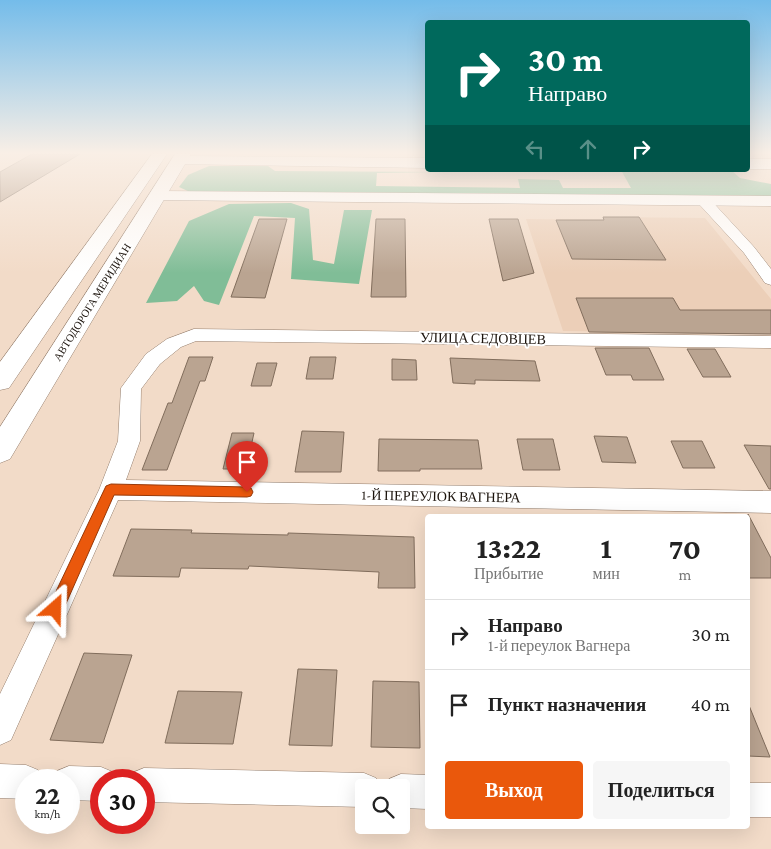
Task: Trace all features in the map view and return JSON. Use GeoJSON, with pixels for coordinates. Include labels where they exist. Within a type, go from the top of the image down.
{"type":"FeatureCollection","features":[{"type":"Feature","properties":{"kind":"street"},"geometry":{"type":"LineString","coordinates":[[130,195],[771,201]]}},
{"type":"Feature","properties":{"kind":"street","name":"АВТОДОРОГА МЕРИДИАН"},"geometry":{"type":"LineString","coordinates":[[0,381],[130,195]]}},
{"type":"Feature","properties":{"kind":"street","name":"АВТОДОРОГА МЕРИДИАН"},"geometry":{"type":"LineString","coordinates":[[0,451],[158,196]]}},
{"type":"Feature","properties":{"kind":"street"},"geometry":{"type":"LineString","coordinates":[[703,200],[749,250],[771,280]]}},
{"type":"Feature","properties":{"kind":"street","name":"УЛИЦА СЕДОВЦЕВ"},"geometry":{"type":"LineString","coordinates":[[111,490],[129,441],[132,388],[153,359],[174,344],[194,335],[771,342]]}},
{"type":"Feature","properties":{"kind":"street"},"geometry":{"type":"LineString","coordinates":[[0,729],[111,490]]}},
{"type":"Feature","properties":{"kind":"street","name":"1-Й ПЕРЕУЛОК ВАГНЕРА"},"geometry":{"type":"LineString","coordinates":[[111,490],[771,502]]}},
{"type":"Feature","properties":{"kind":"street"},"geometry":{"type":"LineString","coordinates":[[0,782],[15,782]]}},
{"type":"Feature","properties":{"kind":"street"},"geometry":{"type":"LineString","coordinates":[[155,785],[355,790]]}},
{"type":"Feature","properties":{"kind":"street"},"geometry":{"type":"LineString","coordinates":[[410,791],[425,792]]}},
{"type":"Feature","properties":{"kind":"street"},"geometry":{"type":"LineString","coordinates":[[750,800],[771,800]]}},
{"type":"Feature","properties":{"kind":"shaded area"},"geometry":{"type":"Polygon","coordinates":[[[603,217],[705,218],[771,299],[771,333],[563,331],[526,219],[604,220],[603,217]]]}},
{"type":"Feature","properties":{"kind":"green space"},"geometry":{"type":"Polygon","coordinates":[[[425,194],[771,194],[771,196],[425,194]]]}},
{"type":"Feature","properties":{"kind":"green space"},"geometry":{"type":"Polygon","coordinates":[[[291,203],[309,209],[313,260],[334,264],[344,210],[372,210],[359,284],[291,279],[295,218],[254,216],[219,305],[204,301],[194,286],[177,301],[146,303],[189,221],[229,204],[291,203]]]}},
{"type":"Feature","properties":{"kind":"building"},"geometry":{"type":"Polygon","coordinates":[[[0,194],[14,194],[0,202],[0,194]]]}},
{"type":"Feature","properties":{"kind":"building"},"geometry":{"type":"Polygon","coordinates":[[[603,217],[639,217],[666,260],[572,259],[556,220],[604,220],[603,217]]]}},
{"type":"Feature","properties":{"kind":"building"},"geometry":{"type":"Polygon","coordinates":[[[259,219],[287,219],[265,298],[231,297],[259,219]]]}},
{"type":"Feature","properties":{"kind":"building"},"geometry":{"type":"Polygon","coordinates":[[[376,219],[405,219],[406,297],[371,297],[376,219]]]}},
{"type":"Feature","properties":{"kind":"building"},"geometry":{"type":"Polygon","coordinates":[[[489,219],[518,219],[534,273],[503,281],[489,219]]]}},
{"type":"Feature","properties":{"kind":"building"},"geometry":{"type":"Polygon","coordinates":[[[576,298],[673,298],[680,310],[771,310],[771,334],[589,332],[576,298]]]}},
{"type":"Feature","properties":{"kind":"building"},"geometry":{"type":"Polygon","coordinates":[[[595,348],[649,348],[664,380],[633,380],[631,375],[606,375],[595,348]]]}},
{"type":"Feature","properties":{"kind":"building"},"geometry":{"type":"Polygon","coordinates":[[[687,349],[715,349],[731,377],[703,377],[687,349]]]}},
{"type":"Feature","properties":{"kind":"building"},"geometry":{"type":"Polygon","coordinates":[[[189,357],[213,357],[205,381],[200,381],[167,470],[142,470],[168,403],[172,403],[189,357]]]}},
{"type":"Feature","properties":{"kind":"building"},"geometry":{"type":"Polygon","coordinates":[[[310,357],[336,357],[333,379],[306,379],[310,357]]]}},
{"type":"Feature","properties":{"kind":"building"},"geometry":{"type":"Polygon","coordinates":[[[450,358],[535,361],[540,381],[475,380],[475,384],[453,383],[450,358]]]}},
{"type":"Feature","properties":{"kind":"building"},"geometry":{"type":"Polygon","coordinates":[[[392,359],[416,360],[417,380],[392,380],[392,359]]]}},
{"type":"Feature","properties":{"kind":"building"},"geometry":{"type":"Polygon","coordinates":[[[257,363],[277,363],[271,386],[251,386],[257,363]]]}},
{"type":"Feature","properties":{"kind":"building"},"geometry":{"type":"Polygon","coordinates":[[[302,431],[344,432],[341,472],[295,472],[302,431]]]}},
{"type":"Feature","properties":{"kind":"building"},"geometry":{"type":"Polygon","coordinates":[[[232,433],[254,433],[246,469],[223,469],[232,433]]]}},
{"type":"Feature","properties":{"kind":"building"},"geometry":{"type":"Polygon","coordinates":[[[594,436],[627,437],[636,463],[602,462],[594,436]]]}},
{"type":"Feature","properties":{"kind":"building"},"geometry":{"type":"Polygon","coordinates":[[[379,439],[478,440],[482,469],[378,471],[379,439]]]}},
{"type":"Feature","properties":{"kind":"building"},"geometry":{"type":"Polygon","coordinates":[[[517,439],[553,439],[560,470],[523,470],[517,439]]]}},
{"type":"Feature","properties":{"kind":"building"},"geometry":{"type":"Polygon","coordinates":[[[671,441],[702,441],[715,468],[683,468],[671,441]]]}},
{"type":"Feature","properties":{"kind":"building"},"geometry":{"type":"Polygon","coordinates":[[[744,445],[771,446],[771,489],[769,489],[744,445]]]}},
{"type":"Feature","properties":{"kind":"building"},"geometry":{"type":"Polygon","coordinates":[[[750,518],[771,558],[771,578],[750,578],[750,518]]]}},
{"type":"Feature","properties":{"kind":"building"},"geometry":{"type":"Polygon","coordinates":[[[131,529],[192,530],[191,533],[288,535],[288,533],[414,537],[415,588],[378,588],[379,572],[249,566],[248,569],[181,568],[179,577],[113,576],[131,529]]]}},
{"type":"Feature","properties":{"kind":"building"},"geometry":{"type":"Polygon","coordinates":[[[84,653],[132,655],[103,743],[50,740],[84,653]]]}},
{"type":"Feature","properties":{"kind":"building"},"geometry":{"type":"Polygon","coordinates":[[[298,669],[337,670],[332,746],[289,745],[298,669]]]}},
{"type":"Feature","properties":{"kind":"building"},"geometry":{"type":"Polygon","coordinates":[[[373,681],[419,682],[420,748],[371,747],[373,681]]]}},
{"type":"Feature","properties":{"kind":"building"},"geometry":{"type":"Polygon","coordinates":[[[178,691],[242,692],[233,744],[165,743],[178,691]]]}},
{"type":"Feature","properties":{"kind":"building"},"geometry":{"type":"Polygon","coordinates":[[[750,708],[770,757],[750,756],[750,708]]]}},
{"type":"Feature","properties":{"kind":"route"},"geometry":{"type":"LineString","coordinates":[[55,609],[111,490],[247,492]]}}]}
